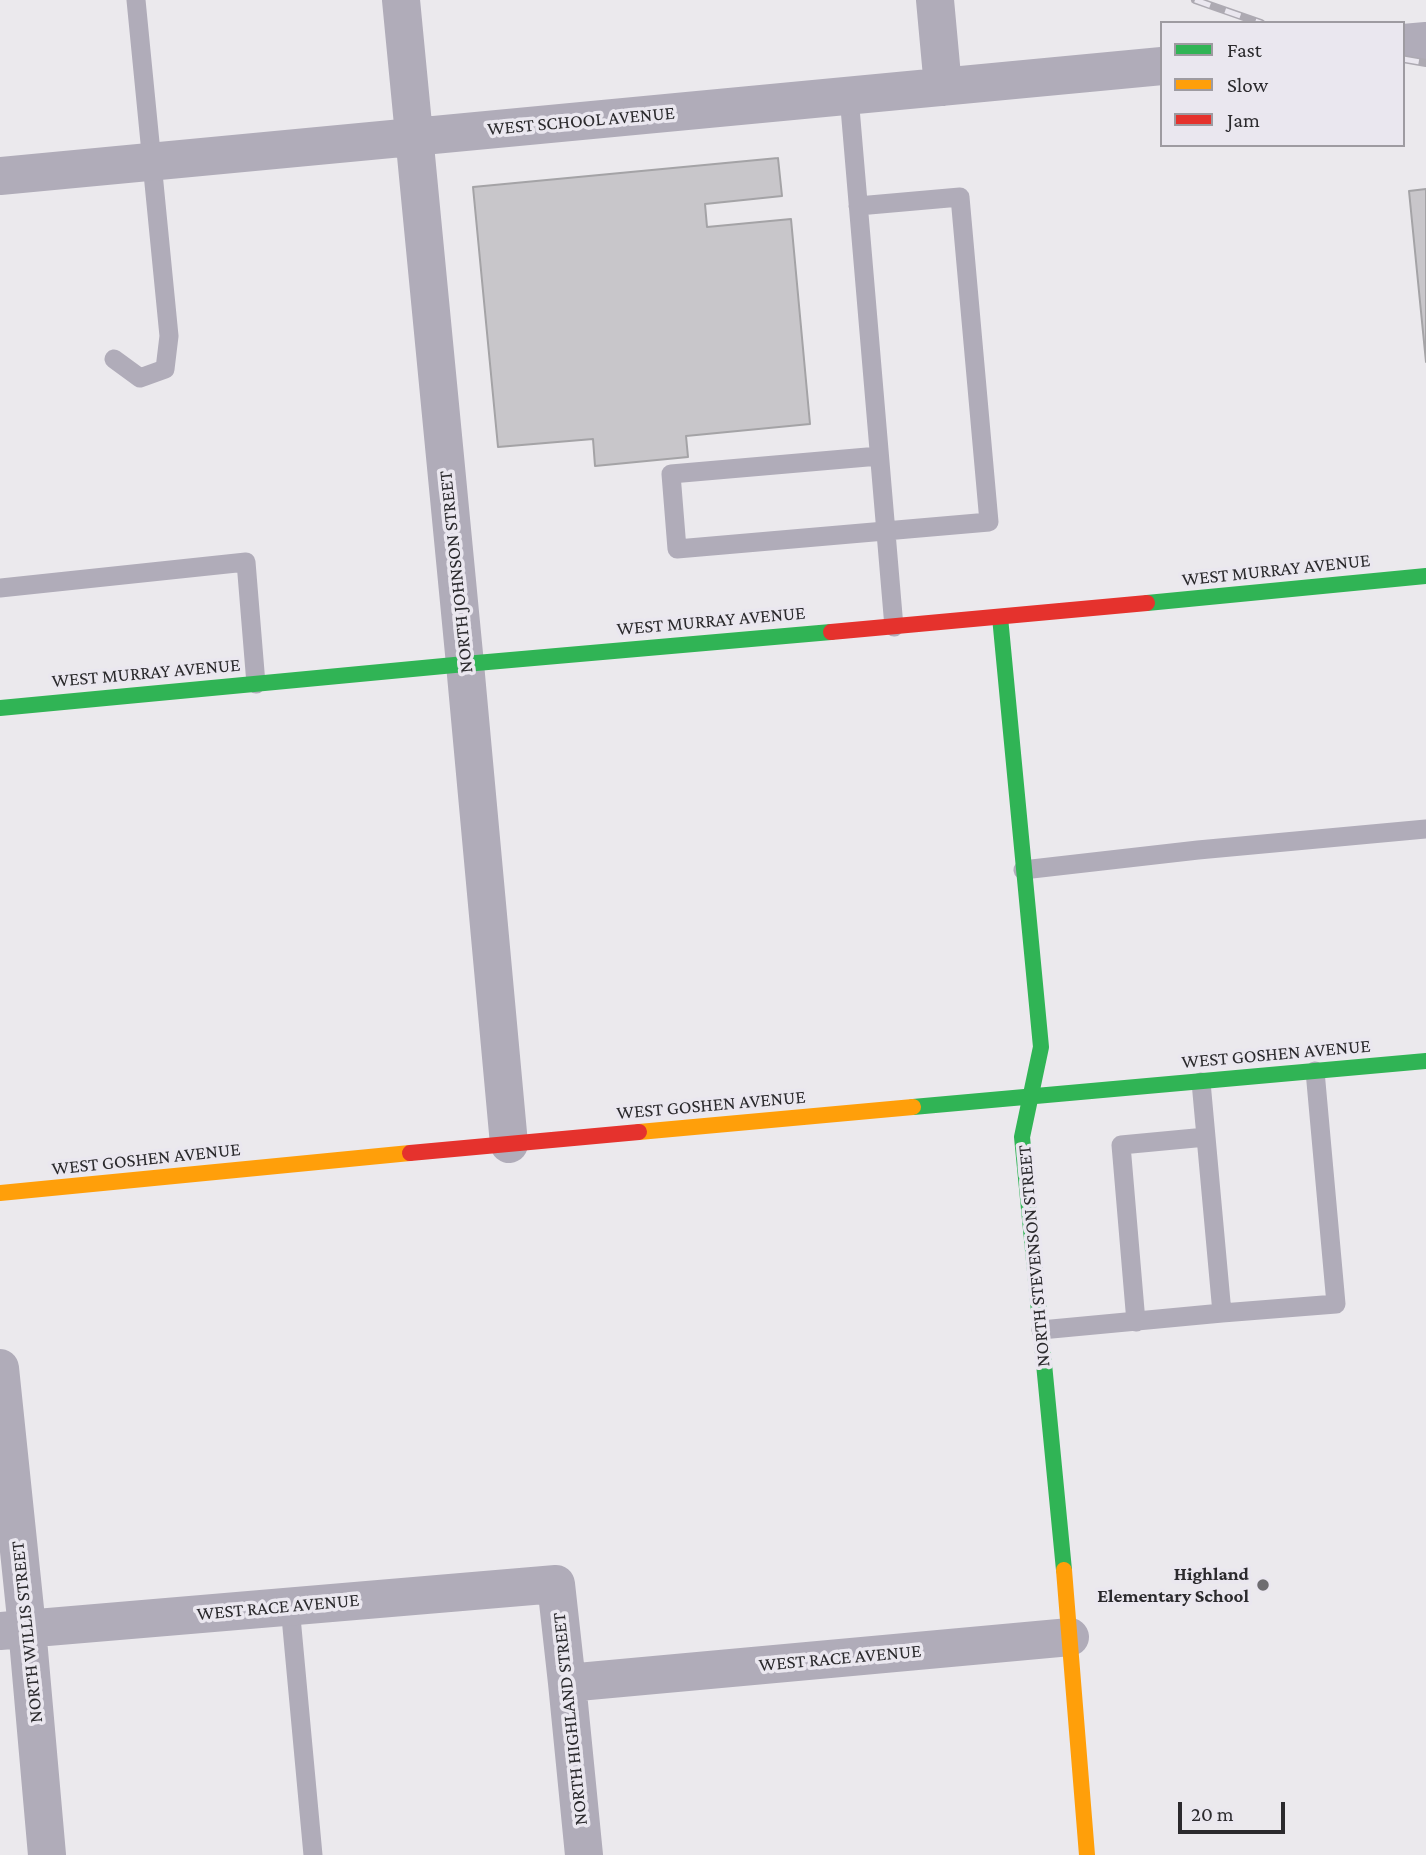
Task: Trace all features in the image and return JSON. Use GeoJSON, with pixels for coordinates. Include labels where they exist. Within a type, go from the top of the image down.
{"type":"FeatureCollection","features":[{"type":"Feature","properties":{"kind":"street","name":"NORTH JOHNSON STREET"},"geometry":{"type":"LineString","coordinates":[[401,0],[509,1144]]}},
{"type":"Feature","properties":{"kind":"street"},"geometry":{"type":"LineString","coordinates":[[935,0],[943,87]]}},
{"type":"Feature","properties":{"kind":"street"},"geometry":{"type":"LineString","coordinates":[[1405,43],[1426,41]]}},
{"type":"Feature","properties":{"kind":"street","name":"WEST SCHOOL AVENUE"},"geometry":{"type":"LineString","coordinates":[[0,176],[1160,66]]}},
{"type":"Feature","properties":{"kind":"street","name":"WEST MURRAY AVENUE"},"geometry":{"type":"LineString","coordinates":[[0,708],[1426,576]]}},
{"type":"Feature","properties":{"kind":"street","name":"NORTH STEVENSON STREET"},"geometry":{"type":"LineString","coordinates":[[1000,617],[1041,1046],[1022,1137],[1070,1637],[1087,1855]]}},
{"type":"Feature","properties":{"kind":"street","name":"WEST GOSHEN AVENUE"},"geometry":{"type":"LineString","coordinates":[[0,1193],[1426,1061]]}},
{"type":"Feature","properties":{"kind":"street","name":"NORTH WILLIS STREET"},"geometry":{"type":"LineString","coordinates":[[0,1368],[14,1630],[47,1855]]}},
{"type":"Feature","properties":{"kind":"street","name":"WEST RACE AVENUE"},"geometry":{"type":"LineString","coordinates":[[14,1630],[556,1584]]}},
{"type":"Feature","properties":{"kind":"street","name":"NORTH HIGHLAND STREET"},"geometry":{"type":"LineString","coordinates":[[556,1584],[584,1855]]}},
{"type":"Feature","properties":{"kind":"street","name":"WEST RACE AVENUE"},"geometry":{"type":"LineString","coordinates":[[567,1683],[1070,1637]]}},
{"type":"Feature","properties":{"kind":"lane"},"geometry":{"type":"LineString","coordinates":[[114,359],[140,378],[165,369],[169,336],[136,0]]}},
{"type":"Feature","properties":{"kind":"lane"},"geometry":{"type":"LineString","coordinates":[[849,96],[894,626]]}},
{"type":"Feature","properties":{"kind":"lane"},"geometry":{"type":"LineString","coordinates":[[858,206],[960,197],[989,522],[677,549],[671,474],[879,456]]}},
{"type":"Feature","properties":{"kind":"lane"},"geometry":{"type":"LineString","coordinates":[[0,588],[246,562],[257,684]]}},
{"type":"Feature","properties":{"kind":"lane"},"geometry":{"type":"LineString","coordinates":[[1023,870],[1198,850],[1426,829]]}},
{"type":"Feature","properties":{"kind":"lane"},"geometry":{"type":"LineString","coordinates":[[1041,1330],[1336,1304],[1315,1071]]}},
{"type":"Feature","properties":{"kind":"lane"},"geometry":{"type":"LineString","coordinates":[[1201,1082],[1222,1314]]}},
{"type":"Feature","properties":{"kind":"lane"},"geometry":{"type":"LineString","coordinates":[[1136,1322],[1121,1144],[1206,1137]]}},
{"type":"Feature","properties":{"kind":"lane"},"geometry":{"type":"LineString","coordinates":[[290,1606],[313,1855]]}},
{"type":"Feature","properties":{"kind":"building"},"geometry":{"type":"Polygon","coordinates":[[[778,158],[782,196],[705,204],[707,227],[791,219],[810,424],[686,436],[688,457],[595,466],[593,439],[498,447],[473,187],[778,158]]]}},
{"type":"Feature","properties":{"kind":"building"},"geometry":{"type":"Polygon","coordinates":[[[1426,189],[1426,362],[1409,191],[1426,189]]]}},
{"type":"Feature","properties":{"kind":"railway"},"geometry":{"type":"LineString","coordinates":[[1195,0],[1255,21]]}},
{"type":"Feature","properties":{"kind":"railway"},"geometry":{"type":"LineString","coordinates":[[1405,59],[1426,63]]}},
{"type":"Feature","properties":{"kind":"traffic: fast"},"geometry":{"type":"LineString","coordinates":[[1147,603],[1426,576]]}},
{"type":"Feature","properties":{"kind":"traffic: fast"},"geometry":{"type":"LineString","coordinates":[[1000,617],[1041,1047],[1022,1137],[1064,1570]]}},
{"type":"Feature","properties":{"kind":"traffic: fast"},"geometry":{"type":"LineString","coordinates":[[0,708],[831,632]]}},
{"type":"Feature","properties":{"kind":"traffic: fast"},"geometry":{"type":"LineString","coordinates":[[913,1107],[1426,1061]]}},
{"type":"Feature","properties":{"kind":"traffic: slow"},"geometry":{"type":"LineString","coordinates":[[639,1132],[913,1107]]}},
{"type":"Feature","properties":{"kind":"traffic: slow"},"geometry":{"type":"LineString","coordinates":[[0,1193],[410,1153]]}},
{"type":"Feature","properties":{"kind":"traffic: slow"},"geometry":{"type":"LineString","coordinates":[[1064,1570],[1087,1855]]}},
{"type":"Feature","properties":{"kind":"traffic: jam"},"geometry":{"type":"LineString","coordinates":[[831,632],[1147,603]]}},
{"type":"Feature","properties":{"kind":"traffic: jam"},"geometry":{"type":"LineString","coordinates":[[410,1153],[639,1132]]}},
{"type":"Feature","properties":{"kind":"place","name":"Highland Elementary School"},"geometry":{"type":"Point","coordinates":[1263,1585]}}]}
